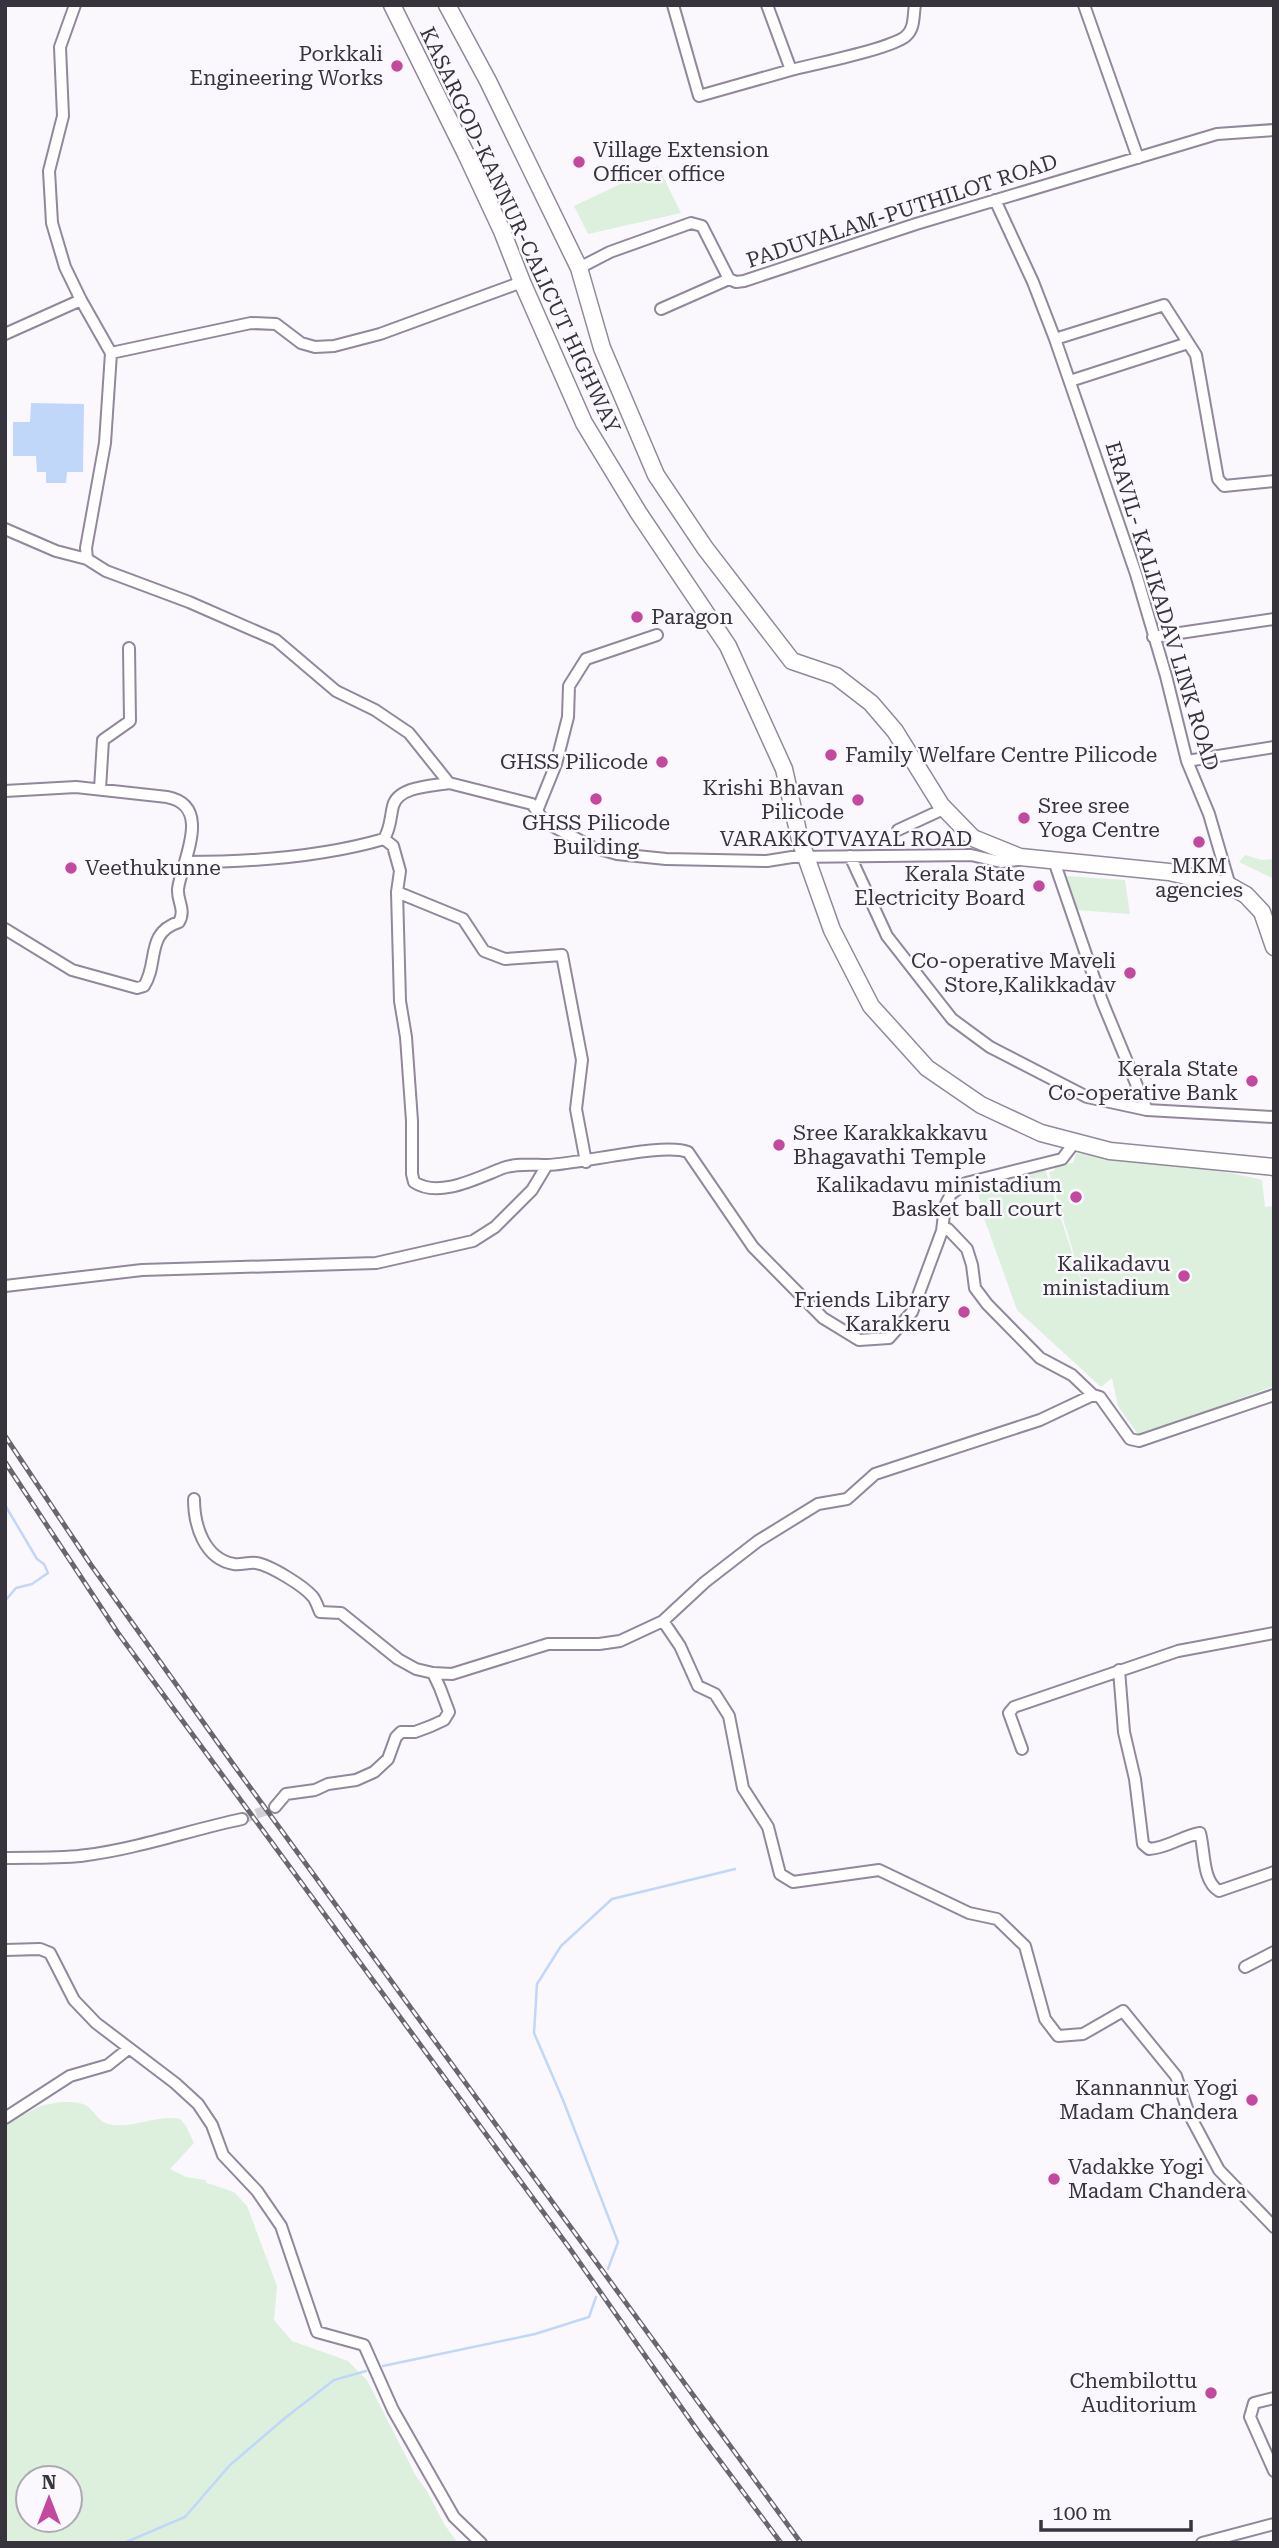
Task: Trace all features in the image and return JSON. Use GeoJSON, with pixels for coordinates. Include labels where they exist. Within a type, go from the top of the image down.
{"type":"FeatureCollection","features":[{"type":"Feature","properties":{"kind":"highway","name":"KASARGOD-KANNUR-CALICUT HIGHWAY"},"geometry":{"type":"LineString","coordinates":[[391,5],[502,231],[584,423],[638,512],[727,646],[784,769],[806,857],[832,930],[870,1006],[927,1068],[981,1105],[1041,1133],[1110,1151],[1274,1167]]}},
{"type":"Feature","properties":{"kind":"highway","name":"KASARGOD-KANNUR-CALICUT HIGHWAY"},"geometry":{"type":"LineString","coordinates":[[447,5],[488,81],[579,268],[602,348],[656,475],[705,548],[792,661],[836,676],[871,703],[895,731],[941,806],[973,838],[1020,857],[1169,873],[1230,886],[1246,895],[1270,922],[1274,947]]}},
{"type":"Feature","properties":{"kind":"street"},"geometry":{"type":"LineString","coordinates":[[75,5],[60,47],[63,116],[49,171],[51,223],[65,267],[111,353],[105,443],[86,559]]}},
{"type":"Feature","properties":{"kind":"street"},"geometry":{"type":"LineString","coordinates":[[673,5],[699,96],[878,48],[906,36],[914,24],[915,5]]}},
{"type":"Feature","properties":{"kind":"street"},"geometry":{"type":"LineString","coordinates":[[767,5],[791,70]]}},
{"type":"Feature","properties":{"kind":"street"},"geometry":{"type":"LineString","coordinates":[[1084,5],[1138,158]]}},
{"type":"Feature","properties":{"kind":"street","name":"PADUVALAM-PUTHILOT ROAD"},"geometry":{"type":"LineString","coordinates":[[579,268],[610,253],[691,223],[702,226],[729,279],[744,281],[995,200],[1217,134],[1274,130]]}},
{"type":"Feature","properties":{"kind":"street","name":"ERAVIL- KALIKADAV LINK ROAD"},"geometry":{"type":"LineString","coordinates":[[995,200],[1033,282],[1070,380],[1136,574],[1166,676],[1187,761],[1209,814],[1230,886]]}},
{"type":"Feature","properties":{"kind":"street"},"geometry":{"type":"LineString","coordinates":[[662,309],[729,279]]}},
{"type":"Feature","properties":{"kind":"street"},"geometry":{"type":"LineString","coordinates":[[111,353],[251,323],[276,324],[301,343],[315,347],[334,346],[380,334],[522,282]]}},
{"type":"Feature","properties":{"kind":"street"},"geometry":{"type":"LineString","coordinates":[[5,334],[81,300]]}},
{"type":"Feature","properties":{"kind":"street"},"geometry":{"type":"LineString","coordinates":[[1055,339],[1164,306],[1196,355],[1218,479],[1224,486],[1274,481]]}},
{"type":"Feature","properties":{"kind":"street"},"geometry":{"type":"LineString","coordinates":[[1070,380],[1188,343]]}},
{"type":"Feature","properties":{"kind":"street"},"geometry":{"type":"LineString","coordinates":[[5,529],[56,551],[86,559],[106,571],[189,602],[276,640],[336,691],[375,710],[409,733],[449,783],[404,792],[394,802],[391,828],[384,839],[354,847],[265,858],[187,862]]}},
{"type":"Feature","properties":{"kind":"street"},"geometry":{"type":"LineString","coordinates":[[1153,637],[1274,618]]}},
{"type":"Feature","properties":{"kind":"street"},"geometry":{"type":"LineString","coordinates":[[537,811],[556,764],[568,717],[569,686],[579,669],[586,659],[657,635]]}},
{"type":"Feature","properties":{"kind":"street"},"geometry":{"type":"LineString","coordinates":[[100,789],[103,740],[130,721],[130,648]]}},
{"type":"Feature","properties":{"kind":"street"},"geometry":{"type":"LineString","coordinates":[[1187,761],[1274,747]]}},
{"type":"Feature","properties":{"kind":"street","name":"VARAKKOTVAYAL ROAD"},"geometry":{"type":"LineString","coordinates":[[449,783],[532,804],[545,822],[592,847],[617,854],[666,859],[767,861],[806,857],[971,855],[1001,862],[1018,860],[1020,857]]}},
{"type":"Feature","properties":{"kind":"street"},"geometry":{"type":"LineString","coordinates":[[5,791],[100,789],[167,797],[184,804],[190,813],[191,822],[191,845],[178,890],[183,916],[159,936],[151,958],[152,970],[144,986],[137,988],[72,970],[5,929]]}},
{"type":"Feature","properties":{"kind":"street"},"geometry":{"type":"LineString","coordinates":[[898,830],[937,812],[941,806]]}},
{"type":"Feature","properties":{"kind":"street"},"geometry":{"type":"LineString","coordinates":[[384,839],[393,846],[400,871],[397,892],[400,1000],[406,1037],[414,1182],[433,1188],[481,1179],[515,1165],[586,1162],[670,1148],[688,1152],[754,1247],[823,1318],[859,1340],[889,1338],[912,1311],[942,1231],[944,1206],[951,1194],[966,1183],[1062,1159],[1075,1142]]}},
{"type":"Feature","properties":{"kind":"street"},"geometry":{"type":"LineString","coordinates":[[850,856],[887,936],[952,1018],[990,1047],[1087,1097],[1147,1110],[1274,1117]]}},
{"type":"Feature","properties":{"kind":"street"},"geometry":{"type":"LineString","coordinates":[[1055,861],[1102,1001],[1147,1110]]}},
{"type":"Feature","properties":{"kind":"street"},"geometry":{"type":"LineString","coordinates":[[397,892],[463,919],[484,951],[505,959],[562,955],[582,1060],[576,1109],[586,1162]]}},
{"type":"Feature","properties":{"kind":"street"},"geometry":{"type":"LineString","coordinates":[[5,1286],[142,1270],[376,1263],[473,1241],[495,1227],[532,1190],[547,1165]]}},
{"type":"Feature","properties":{"kind":"street"},"geometry":{"type":"LineString","coordinates":[[942,1231],[948,1229],[967,1248],[975,1289],[987,1304],[1040,1358],[1072,1375],[1093,1395],[1100,1397],[1130,1439],[1139,1441],[1274,1395]]}},
{"type":"Feature","properties":{"kind":"street"},"geometry":{"type":"LineString","coordinates":[[194,1499],[194,1516],[204,1542],[214,1556],[234,1564],[257,1563],[277,1572],[298,1584],[313,1597],[320,1612],[341,1613],[398,1659],[416,1669],[433,1674],[452,1674],[548,1644],[599,1644],[620,1641],[663,1621],[705,1582],[758,1541],[818,1504],[847,1499],[875,1474],[1040,1420],[1093,1395]]}},
{"type":"Feature","properties":{"kind":"street"},"geometry":{"type":"LineString","coordinates":[[663,1621],[680,1646],[698,1686],[715,1694],[729,1716],[743,1788],[768,1827],[780,1874],[793,1882],[879,1870],[969,1913],[997,1919],[1025,1946],[1045,2019],[1058,2036],[1083,2034],[1123,2011],[1176,2076],[1189,2114],[1219,2170],[1274,2227]]}},
{"type":"Feature","properties":{"kind":"street"},"geometry":{"type":"LineString","coordinates":[[1023,1749],[1009,1713],[1014,1707],[1178,1651],[1274,1633]]}},
{"type":"Feature","properties":{"kind":"street"},"geometry":{"type":"LineString","coordinates":[[1119,1670],[1124,1732],[1135,1779],[1143,1844],[1149,1849],[1159,1848],[1188,1835],[1200,1833],[1209,1880],[1219,1891],[1274,1872]]}},
{"type":"Feature","properties":{"kind":"street"},"geometry":{"type":"LineString","coordinates":[[275,1807],[286,1794],[356,1780],[374,1772],[388,1759],[396,1737],[401,1732],[415,1732],[444,1720],[449,1712],[433,1674]]}},
{"type":"Feature","properties":{"kind":"street"},"geometry":{"type":"LineString","coordinates":[[5,1858],[86,1856],[151,1843],[186,1831],[242,1819]]}},
{"type":"Feature","properties":{"kind":"street"},"geometry":{"type":"LineString","coordinates":[[5,1950],[40,1949],[50,1953],[74,2000],[96,2023],[175,2083],[198,2104],[207,2116],[223,2155],[257,2191],[281,2227],[317,2332],[364,2345],[393,2410],[448,2507],[454,2517],[481,2543]]}},
{"type":"Feature","properties":{"kind":"street"},"geometry":{"type":"LineString","coordinates":[[1245,1967],[1274,1952]]}},
{"type":"Feature","properties":{"kind":"street"},"geometry":{"type":"LineString","coordinates":[[5,2118],[70,2076],[108,2064],[128,2049]]}},
{"type":"Feature","properties":{"kind":"street"},"geometry":{"type":"LineString","coordinates":[[1274,2398],[1254,2403],[1250,2417],[1274,2471]]}},
{"type":"Feature","properties":{"kind":"street"},"geometry":{"type":"LineString","coordinates":[[1202,2543],[1274,2524]]}},
{"type":"Feature","properties":{"kind":"green space"},"geometry":{"type":"Polygon","coordinates":[[[658,166],[681,213],[588,234],[574,206],[658,166]]]}},
{"type":"Feature","properties":{"kind":"green space"},"geometry":{"type":"Polygon","coordinates":[[[1245,855],[1261,860],[1274,859],[1274,879],[1239,862],[1245,855]]]}},
{"type":"Feature","properties":{"kind":"green space"},"geometry":{"type":"Polygon","coordinates":[[[1067,876],[1125,880],[1130,914],[1075,910],[1067,876]]]}},
{"type":"Feature","properties":{"kind":"green space"},"geometry":{"type":"Polygon","coordinates":[[[1076,1153],[1193,1167],[1262,1180],[1265,1207],[1274,1206],[1274,1386],[1139,1436],[1118,1406],[1112,1378],[1101,1387],[1017,1310],[984,1218],[976,1185],[1045,1169],[1090,1308],[1049,1172],[1054,1171],[1055,1166],[1073,1163],[1076,1153]]]}},
{"type":"Feature","properties":{"kind":"green space"},"geometry":{"type":"Polygon","coordinates":[[[60,2102],[81,2103],[108,2124],[126,2125],[180,2119],[194,2143],[170,2169],[186,2177],[205,2180],[234,2192],[247,2206],[277,2286],[274,2320],[292,2341],[348,2361],[367,2380],[416,2476],[458,2543],[5,2543],[5,2125],[40,2106],[60,2102]]]}},
{"type":"Feature","properties":{"kind":"water"},"geometry":{"type":"Polygon","coordinates":[[[31,403],[84,404],[83,472],[67,472],[66,483],[46,483],[46,472],[37,472],[36,456],[13,456],[13,422],[30,422],[31,403]]]}},
{"type":"Feature","properties":{"kind":"waterway"},"geometry":{"type":"LineString","coordinates":[[5,1505],[48,1573],[32,1584],[16,1588],[5,1601]]}},
{"type":"Feature","properties":{"kind":"waterway"},"geometry":{"type":"LineString","coordinates":[[608,2269],[618,2242],[534,2033],[537,1984],[561,1946],[612,1899],[735,1869]]}},
{"type":"Feature","properties":{"kind":"waterway"},"geometry":{"type":"LineString","coordinates":[[383,2366],[535,2334],[589,2317],[596,2297]]}},
{"type":"Feature","properties":{"kind":"waterway"},"geometry":{"type":"LineString","coordinates":[[124,2543],[185,2517],[230,2465],[285,2418],[334,2380],[366,2371]]}},
{"type":"Feature","properties":{"kind":"tunnel"},"geometry":{"type":"LineString","coordinates":[[242,1819],[275,1807]]}},
{"type":"Feature","properties":{"kind":"railway"},"geometry":{"type":"LineString","coordinates":[[5,1436],[91,1565],[233,1764],[801,2543]]}},
{"type":"Feature","properties":{"kind":"railway"},"geometry":{"type":"LineString","coordinates":[[5,1462],[118,1633],[568,2246],[700,2434],[781,2543]]}},
{"type":"Feature","properties":{"kind":"place","name":"Porkkali Engineering Works"},"geometry":{"type":"Point","coordinates":[397,66]}},
{"type":"Feature","properties":{"kind":"place","name":"Village Extension Officer office"},"geometry":{"type":"Point","coordinates":[579,162]}},
{"type":"Feature","properties":{"kind":"place","name":"Paragon"},"geometry":{"type":"Point","coordinates":[637,617]}},
{"type":"Feature","properties":{"kind":"place","name":"Family Welfare Centre Pilicode"},"geometry":{"type":"Point","coordinates":[831,755]}},
{"type":"Feature","properties":{"kind":"place","name":"GHSS Pilicode"},"geometry":{"type":"Point","coordinates":[662,762]}},
{"type":"Feature","properties":{"kind":"place","name":"GHSS Pilicode Building"},"geometry":{"type":"Point","coordinates":[596,799]}},
{"type":"Feature","properties":{"kind":"place","name":"Krishi Bhavan Pilicode"},"geometry":{"type":"Point","coordinates":[858,800]}},
{"type":"Feature","properties":{"kind":"place","name":"Sree sree Yoga Centre"},"geometry":{"type":"Point","coordinates":[1024,818]}},
{"type":"Feature","properties":{"kind":"place","name":"MKM agencies"},"geometry":{"type":"Point","coordinates":[1199,842]}},
{"type":"Feature","properties":{"kind":"place","name":"Veethukunne"},"geometry":{"type":"Point","coordinates":[71,868]}},
{"type":"Feature","properties":{"kind":"place","name":"Kerala State Electricity Board"},"geometry":{"type":"Point","coordinates":[1039,886]}},
{"type":"Feature","properties":{"kind":"place","name":"Co-operative Maveli Store,Kalikkadav"},"geometry":{"type":"Point","coordinates":[1130,973]}},
{"type":"Feature","properties":{"kind":"place","name":"Kerala State Co-operative Bank"},"geometry":{"type":"Point","coordinates":[1252,1081]}},
{"type":"Feature","properties":{"kind":"place","name":"Sree Karakkakkavu Bhagavathi Temple"},"geometry":{"type":"Point","coordinates":[779,1145]}},
{"type":"Feature","properties":{"kind":"place","name":"Kalikadavu ministadium Basket ball court"},"geometry":{"type":"Point","coordinates":[1076,1197]}},
{"type":"Feature","properties":{"kind":"place","name":"Kalikadavu ministadium"},"geometry":{"type":"Point","coordinates":[1184,1276]}},
{"type":"Feature","properties":{"kind":"place","name":"Friends Library Karakkeru"},"geometry":{"type":"Point","coordinates":[964,1312]}},
{"type":"Feature","properties":{"kind":"place","name":"Kannannur Yogi Madam Chandera"},"geometry":{"type":"Point","coordinates":[1252,2100]}},
{"type":"Feature","properties":{"kind":"place","name":"Vadakke Yogi Madam Chandera"},"geometry":{"type":"Point","coordinates":[1054,2179]}},
{"type":"Feature","properties":{"kind":"place","name":"Chembilottu Auditorium"},"geometry":{"type":"Point","coordinates":[1211,2393]}}]}
